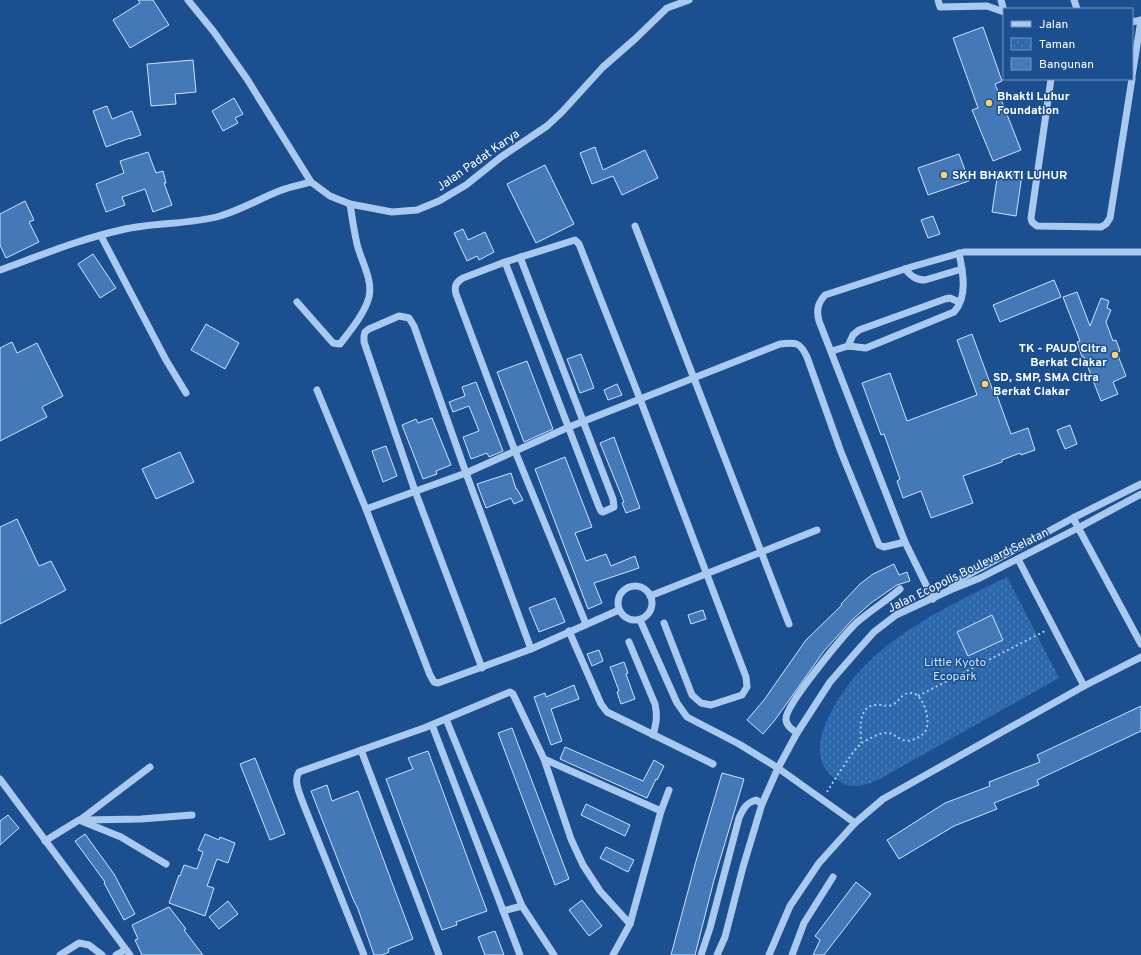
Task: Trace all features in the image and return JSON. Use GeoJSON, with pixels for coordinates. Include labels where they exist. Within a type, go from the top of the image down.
{"type":"FeatureCollection","features":[{"type":"Feature","properties":{"kind":"street","name":"Jalan Padat Karya"},"geometry":{"type":"LineString","coordinates":[[188,0],[214,32],[247,79],[311,182],[330,196],[350,204],[392,212],[409,212],[418,210],[439,201],[466,185],[506,153],[548,126],[603,67],[667,8],[689,0]]}},
{"type":"Feature","properties":{"kind":"street"},"geometry":{"type":"LineString","coordinates":[[667,0],[667,8]]}},
{"type":"Feature","properties":{"kind":"street"},"geometry":{"type":"LineString","coordinates":[[938,0],[940,7],[987,6],[1003,12]]}},
{"type":"Feature","properties":{"kind":"street"},"geometry":{"type":"LineString","coordinates":[[1133,70],[1141,20]]}},
{"type":"Feature","properties":{"kind":"street"},"geometry":{"type":"LineString","coordinates":[[1051,80],[1031,218],[1032,222],[1037,226],[1101,227],[1106,224],[1110,218],[1132,80]]}},
{"type":"Feature","properties":{"kind":"street"},"geometry":{"type":"LineString","coordinates":[[0,270],[121,230],[220,216],[235,211],[279,191],[311,182]]}},
{"type":"Feature","properties":{"kind":"street"},"geometry":{"type":"LineString","coordinates":[[297,302],[333,343],[337,345],[340,344],[353,327],[365,307],[370,290],[367,274],[357,242],[350,204]]}},
{"type":"Feature","properties":{"kind":"street"},"geometry":{"type":"LineString","coordinates":[[635,226],[789,624]]}},
{"type":"Feature","properties":{"kind":"street"},"geometry":{"type":"LineString","coordinates":[[101,236],[166,360],[186,393]]}},
{"type":"Feature","properties":{"kind":"street"},"geometry":{"type":"LineString","coordinates":[[586,624],[515,451],[455,288],[459,280],[463,278],[505,262],[575,240],[577,241],[640,399],[746,677],[747,687],[742,694],[712,705],[701,703],[692,695],[664,623]]}},
{"type":"Feature","properties":{"kind":"street"},"geometry":{"type":"LineString","coordinates":[[933,599],[905,542],[832,352],[818,314],[820,301],[825,295],[964,252],[1141,252]]}},
{"type":"Feature","properties":{"kind":"street"},"geometry":{"type":"LineString","coordinates":[[832,352],[848,346],[866,348],[909,332],[954,312],[963,295],[962,269],[959,253]]}},
{"type":"Feature","properties":{"kind":"street"},"geometry":{"type":"LineString","coordinates":[[505,262],[601,511],[603,512],[615,506],[613,499],[520,257]]}},
{"type":"Feature","properties":{"kind":"street"},"geometry":{"type":"LineString","coordinates":[[905,269],[912,277],[925,280],[962,269]]}},
{"type":"Feature","properties":{"kind":"street"},"geometry":{"type":"LineString","coordinates":[[848,346],[853,335],[859,330],[945,299],[950,298],[959,302]]}},
{"type":"Feature","properties":{"kind":"street"},"geometry":{"type":"LineString","coordinates":[[482,668],[415,491],[364,342],[365,332],[369,329],[399,316],[409,318],[414,326],[531,649]]}},
{"type":"Feature","properties":{"kind":"street"},"geometry":{"type":"LineString","coordinates":[[366,509],[466,473],[583,421],[780,344],[793,343],[802,347],[807,357],[841,452],[879,546],[884,547],[905,542]]}},
{"type":"Feature","properties":{"kind":"street"},"geometry":{"type":"LineString","coordinates":[[317,390],[366,509],[431,679],[434,682],[438,683],[531,649],[619,610]]}},
{"type":"Feature","properties":{"kind":"street"},"geometry":{"type":"LineString","coordinates":[[950,590],[955,582],[1073,518],[1141,484]]}},
{"type":"Feature","properties":{"kind":"street","name":"Jalan Ecopolis Boulevard Selatan"},"geometry":{"type":"LineString","coordinates":[[717,955],[725,937],[743,867],[762,804],[778,768],[797,732],[830,682],[874,632],[896,615],[1019,561],[1080,532],[1141,494]]}},
{"type":"Feature","properties":{"kind":"street"},"geometry":{"type":"LineString","coordinates":[[1073,518],[1141,644]]}},
{"type":"Feature","properties":{"kind":"street"},"geometry":{"type":"LineString","coordinates":[[650,596],[817,530]]}},
{"type":"Feature","properties":{"kind":"street"},"geometry":{"type":"LineString","coordinates":[[1019,561],[1084,686]]}},
{"type":"Feature","properties":{"kind":"street"},"geometry":{"type":"LineString","coordinates":[[631,586],[642,588],[650,596],[652,602],[649,613],[640,620],[634,621],[627,619],[619,610],[618,598],[621,593],[631,586]]}},
{"type":"Feature","properties":{"kind":"street"},"geometry":{"type":"LineString","coordinates":[[797,732],[788,725],[786,718],[788,710],[796,698],[836,644],[852,628],[900,590]]}},
{"type":"Feature","properties":{"kind":"street"},"geometry":{"type":"LineString","coordinates":[[640,620],[677,703],[687,717],[739,744],[778,768],[855,823]]}},
{"type":"Feature","properties":{"kind":"street"},"geometry":{"type":"LineString","coordinates":[[569,631],[603,708],[612,715],[653,736],[713,764]]}},
{"type":"Feature","properties":{"kind":"street"},"geometry":{"type":"LineString","coordinates":[[629,642],[655,704],[657,722],[653,736]]}},
{"type":"Feature","properties":{"kind":"street"},"geometry":{"type":"LineString","coordinates":[[769,955],[790,906],[819,863],[855,823],[883,799],[1084,686],[1141,657]]}},
{"type":"Feature","properties":{"kind":"street"},"geometry":{"type":"LineString","coordinates":[[364,955],[304,803],[296,781],[297,774],[432,725],[510,692],[512,692],[544,760],[571,839],[583,865],[600,891],[630,924]]}},
{"type":"Feature","properties":{"kind":"street"},"geometry":{"type":"LineString","coordinates":[[446,719],[522,906],[554,955]]}},
{"type":"Feature","properties":{"kind":"street"},"geometry":{"type":"LineString","coordinates":[[432,725],[520,955]]}},
{"type":"Feature","properties":{"kind":"street"},"geometry":{"type":"LineString","coordinates":[[361,750],[439,955]]}},
{"type":"Feature","properties":{"kind":"street"},"geometry":{"type":"LineString","coordinates":[[544,760],[661,811]]}},
{"type":"Feature","properties":{"kind":"street"},"geometry":{"type":"LineString","coordinates":[[45,840],[79,820],[150,767]]}},
{"type":"Feature","properties":{"kind":"street"},"geometry":{"type":"LineString","coordinates":[[0,779],[127,952],[116,955]]}},
{"type":"Feature","properties":{"kind":"street"},"geometry":{"type":"LineString","coordinates":[[613,955],[630,924],[661,811],[669,790]]}},
{"type":"Feature","properties":{"kind":"street"},"geometry":{"type":"LineString","coordinates":[[701,955],[710,928],[739,818],[745,806],[750,801],[756,800],[762,804]]}},
{"type":"Feature","properties":{"kind":"street"},"geometry":{"type":"LineString","coordinates":[[79,820],[141,819],[192,815]]}},
{"type":"Feature","properties":{"kind":"street"},"geometry":{"type":"LineString","coordinates":[[79,820],[121,837],[166,864]]}},
{"type":"Feature","properties":{"kind":"street"},"geometry":{"type":"LineString","coordinates":[[792,955],[804,923],[833,877]]}},
{"type":"Feature","properties":{"kind":"street"},"geometry":{"type":"LineString","coordinates":[[503,911],[522,906]]}},
{"type":"Feature","properties":{"kind":"street"},"geometry":{"type":"LineString","coordinates":[[60,955],[72,946],[79,943],[89,945],[102,955]]}},
{"type":"Feature","properties":{"kind":"path"},"geometry":{"type":"LineString","coordinates":[[918,696],[1053,627]]}},
{"type":"Feature","properties":{"kind":"path"},"geometry":{"type":"LineString","coordinates":[[821,799],[861,743],[885,732],[890,733],[901,740],[910,741],[919,738],[925,733],[928,727],[928,716],[924,705],[918,696],[913,693],[905,694],[901,696],[894,704],[888,706],[883,704],[875,704],[869,706],[862,716],[861,743]]}},
{"type":"Feature","properties":{"kind":"green space","name":"Little Kyoto Ecopark"},"geometry":{"type":"Polygon","coordinates":[[[1007,577],[1059,678],[878,780],[861,786],[850,786],[839,781],[827,772],[821,760],[820,753],[821,739],[825,725],[840,697],[858,674],[879,653],[902,635],[953,604],[1007,577]]]}},
{"type":"Feature","properties":{"kind":"building"},"geometry":{"type":"Polygon","coordinates":[[[138,0],[153,0],[169,25],[130,48],[113,20],[140,3],[138,0]]]}},
{"type":"Feature","properties":{"kind":"building"},"geometry":{"type":"Polygon","coordinates":[[[983,27],[1002,81],[995,84],[1021,150],[993,161],[972,110],[978,108],[953,38],[983,27]]]}},
{"type":"Feature","properties":{"kind":"building"},"geometry":{"type":"Polygon","coordinates":[[[193,60],[196,92],[175,94],[176,104],[151,106],[147,64],[193,60]]]}},
{"type":"Feature","properties":{"kind":"building"},"geometry":{"type":"Polygon","coordinates":[[[234,98],[243,114],[235,118],[238,123],[223,131],[212,111],[234,98]]]}},
{"type":"Feature","properties":{"kind":"building"},"geometry":{"type":"Polygon","coordinates":[[[107,106],[112,119],[132,111],[141,135],[106,147],[93,111],[107,106]]]}},
{"type":"Feature","properties":{"kind":"building"},"geometry":{"type":"Polygon","coordinates":[[[595,147],[603,170],[645,150],[658,178],[622,195],[613,176],[592,184],[580,153],[595,147]]]}},
{"type":"Feature","properties":{"kind":"building"},"geometry":{"type":"Polygon","coordinates":[[[148,152],[156,173],[163,171],[166,183],[164,183],[172,205],[153,212],[145,189],[122,197],[125,205],[106,212],[96,184],[124,173],[120,161],[148,152]]]}},
{"type":"Feature","properties":{"kind":"building","name":"SKH BHAKTI LUHUR"},"geometry":{"type":"Polygon","coordinates":[[[959,154],[969,181],[928,195],[918,168],[959,154]]]}},
{"type":"Feature","properties":{"kind":"building"},"geometry":{"type":"Polygon","coordinates":[[[545,165],[574,224],[536,243],[507,184],[545,165]]]}},
{"type":"Feature","properties":{"kind":"building"},"geometry":{"type":"Polygon","coordinates":[[[998,172],[1022,175],[1016,216],[992,212],[998,172]]]}},
{"type":"Feature","properties":{"kind":"building"},"geometry":{"type":"Polygon","coordinates":[[[25,201],[34,220],[29,222],[39,242],[6,258],[0,245],[0,214],[25,201]]]}},
{"type":"Feature","properties":{"kind":"building"},"geometry":{"type":"Polygon","coordinates":[[[933,216],[940,234],[928,238],[921,220],[933,216]]]}},
{"type":"Feature","properties":{"kind":"building"},"geometry":{"type":"Polygon","coordinates":[[[463,229],[468,240],[485,232],[494,252],[479,260],[477,256],[467,261],[454,233],[463,229]]]}},
{"type":"Feature","properties":{"kind":"building"},"geometry":{"type":"Polygon","coordinates":[[[93,254],[116,288],[100,298],[78,264],[93,254]]]}},
{"type":"Feature","properties":{"kind":"building"},"geometry":{"type":"Polygon","coordinates":[[[1054,280],[1061,297],[1000,322],[993,305],[1054,280]]]}},
{"type":"Feature","properties":{"kind":"building"},"geometry":{"type":"Polygon","coordinates":[[[1077,292],[1090,326],[1101,298],[1109,301],[1107,308],[1111,310],[1106,322],[1113,341],[1116,340],[1120,351],[1117,353],[1126,376],[1113,382],[1118,394],[1101,401],[1084,357],[1082,357],[1077,342],[1080,341],[1063,297],[1077,292]]]}},
{"type":"Feature","properties":{"kind":"building"},"geometry":{"type":"Polygon","coordinates":[[[206,324],[239,343],[225,369],[191,350],[206,324]]]}},
{"type":"Feature","properties":{"kind":"building"},"geometry":{"type":"Polygon","coordinates":[[[972,334],[1011,434],[1028,428],[1035,450],[1021,455],[1020,453],[1002,460],[1002,462],[963,476],[973,503],[931,518],[921,491],[903,498],[897,481],[900,479],[884,434],[881,435],[862,383],[890,373],[907,421],[977,395],[957,340],[972,334]]]}},
{"type":"Feature","properties":{"kind":"building"},"geometry":{"type":"Polygon","coordinates":[[[12,342],[17,353],[37,343],[63,396],[42,407],[47,417],[0,441],[0,348],[12,342]]]}},
{"type":"Feature","properties":{"kind":"building"},"geometry":{"type":"Polygon","coordinates":[[[581,354],[594,388],[580,393],[567,359],[581,354]]]}},
{"type":"Feature","properties":{"kind":"building"},"geometry":{"type":"Polygon","coordinates":[[[527,361],[553,429],[524,442],[497,372],[527,361]]]}},
{"type":"Feature","properties":{"kind":"building"},"geometry":{"type":"Polygon","coordinates":[[[476,382],[503,451],[489,457],[487,453],[471,459],[463,437],[479,431],[469,406],[453,412],[449,402],[465,396],[462,387],[476,382]]]}},
{"type":"Feature","properties":{"kind":"building"},"geometry":{"type":"Polygon","coordinates":[[[617,384],[622,395],[608,400],[604,390],[617,384]]]}},
{"type":"Feature","properties":{"kind":"building"},"geometry":{"type":"Polygon","coordinates":[[[432,418],[451,465],[436,471],[437,474],[423,479],[402,425],[416,419],[418,423],[432,418]]]}},
{"type":"Feature","properties":{"kind":"building"},"geometry":{"type":"Polygon","coordinates":[[[1070,425],[1077,444],[1065,449],[1057,430],[1070,425]]]}},
{"type":"Feature","properties":{"kind":"building"},"geometry":{"type":"Polygon","coordinates":[[[614,437],[640,508],[626,513],[622,503],[624,502],[600,443],[614,437]]]}},
{"type":"Feature","properties":{"kind":"building"},"geometry":{"type":"Polygon","coordinates":[[[386,446],[397,476],[383,482],[372,451],[386,446]]]}},
{"type":"Feature","properties":{"kind":"building"},"geometry":{"type":"Polygon","coordinates":[[[180,452],[194,482],[156,499],[142,469],[180,452]]]}},
{"type":"Feature","properties":{"kind":"building"},"geometry":{"type":"Polygon","coordinates":[[[565,457],[592,527],[575,533],[586,561],[606,554],[611,566],[635,556],[639,568],[594,583],[602,603],[588,609],[535,469],[565,457]]]}},
{"type":"Feature","properties":{"kind":"building"},"geometry":{"type":"Polygon","coordinates":[[[511,473],[516,489],[523,500],[514,504],[511,498],[486,508],[477,484],[511,473]]]}},
{"type":"Feature","properties":{"kind":"building"},"geometry":{"type":"Polygon","coordinates":[[[17,519],[39,566],[51,561],[66,590],[0,624],[0,527],[17,519]]]}},
{"type":"Feature","properties":{"kind":"building"},"geometry":{"type":"Polygon","coordinates":[[[894,564],[899,575],[907,572],[910,581],[897,585],[871,603],[852,620],[824,651],[775,720],[763,734],[747,720],[764,700],[806,640],[842,605],[841,604],[860,584],[873,574],[894,564]]]}},
{"type":"Feature","properties":{"kind":"building"},"geometry":{"type":"Polygon","coordinates":[[[555,598],[565,622],[539,632],[529,608],[555,598]]]}},
{"type":"Feature","properties":{"kind":"building"},"geometry":{"type":"Polygon","coordinates":[[[703,610],[706,619],[691,624],[688,615],[703,610]]]}},
{"type":"Feature","properties":{"kind":"building"},"geometry":{"type":"Polygon","coordinates":[[[992,615],[1003,640],[968,656],[957,632],[992,615]]]}},
{"type":"Feature","properties":{"kind":"building"},"geometry":{"type":"Polygon","coordinates":[[[599,650],[603,661],[592,666],[587,654],[599,650]]]}},
{"type":"Feature","properties":{"kind":"building"},"geometry":{"type":"Polygon","coordinates":[[[624,662],[628,673],[626,674],[635,699],[621,704],[617,692],[619,691],[610,667],[624,662]]]}},
{"type":"Feature","properties":{"kind":"building"},"geometry":{"type":"Polygon","coordinates":[[[574,685],[579,699],[551,709],[562,741],[551,745],[534,697],[545,693],[546,697],[574,685]]]}},
{"type":"Feature","properties":{"kind":"building"},"geometry":{"type":"Polygon","coordinates":[[[1141,706],[1141,731],[1037,780],[1039,785],[994,803],[997,809],[954,826],[899,859],[887,840],[945,803],[990,786],[989,782],[1040,762],[1037,755],[1141,706]]]}},
{"type":"Feature","properties":{"kind":"building"},"geometry":{"type":"Polygon","coordinates":[[[512,728],[569,879],[555,885],[498,733],[512,728]]]}},
{"type":"Feature","properties":{"kind":"building"},"geometry":{"type":"Polygon","coordinates":[[[565,747],[643,781],[654,760],[664,766],[647,798],[560,759],[565,747]]]}},
{"type":"Feature","properties":{"kind":"building"},"geometry":{"type":"Polygon","coordinates":[[[428,751],[487,911],[456,922],[457,925],[442,930],[386,779],[413,769],[408,758],[428,751]]]}},
{"type":"Feature","properties":{"kind":"building"},"geometry":{"type":"Polygon","coordinates":[[[255,758],[285,834],[270,840],[240,764],[255,758]]]}},
{"type":"Feature","properties":{"kind":"building"},"geometry":{"type":"Polygon","coordinates":[[[722,773],[744,779],[714,880],[695,955],[671,955],[696,861],[722,773]]]}},
{"type":"Feature","properties":{"kind":"building"},"geometry":{"type":"Polygon","coordinates":[[[327,785],[332,801],[358,791],[413,939],[388,949],[389,952],[382,955],[374,955],[358,909],[311,791],[327,785]]]}},
{"type":"Feature","properties":{"kind":"building"},"geometry":{"type":"Polygon","coordinates":[[[586,804],[630,825],[625,836],[581,815],[586,804]]]}},
{"type":"Feature","properties":{"kind":"building"},"geometry":{"type":"Polygon","coordinates":[[[8,815],[19,828],[0,845],[0,821],[8,815]]]}},
{"type":"Feature","properties":{"kind":"building"},"geometry":{"type":"Polygon","coordinates":[[[85,834],[114,874],[135,914],[124,920],[104,883],[105,882],[75,841],[85,834]]]}},
{"type":"Feature","properties":{"kind":"building"},"geometry":{"type":"Polygon","coordinates":[[[205,834],[219,840],[220,837],[235,843],[228,863],[217,859],[207,886],[214,888],[205,916],[169,903],[184,865],[197,869],[203,852],[198,850],[205,834]]]}},
{"type":"Feature","properties":{"kind":"building"},"geometry":{"type":"Polygon","coordinates":[[[606,847],[634,860],[628,872],[600,858],[606,847]]]}},
{"type":"Feature","properties":{"kind":"building"},"geometry":{"type":"Polygon","coordinates":[[[856,882],[871,894],[824,955],[813,955],[820,940],[815,936],[856,882]]]}},
{"type":"Feature","properties":{"kind":"building"},"geometry":{"type":"Polygon","coordinates":[[[582,900],[602,926],[589,936],[569,910],[582,900]]]}},
{"type":"Feature","properties":{"kind":"building"},"geometry":{"type":"Polygon","coordinates":[[[228,901],[238,914],[219,929],[209,917],[228,901]]]}},
{"type":"Feature","properties":{"kind":"building"},"geometry":{"type":"Polygon","coordinates":[[[169,907],[203,955],[142,955],[135,940],[138,939],[132,925],[169,907]]]}},
{"type":"Feature","properties":{"kind":"building"},"geometry":{"type":"Polygon","coordinates":[[[495,931],[504,955],[485,955],[478,937],[495,931]]]}},
{"type":"Feature","properties":{"kind":"place","name":"Bhakti Luhur Foundation"},"geometry":{"type":"Point","coordinates":[989,103]}},
{"type":"Feature","properties":{"kind":"place","name":"SKH BHAKTI LUHUR"},"geometry":{"type":"Point","coordinates":[944,175]}},
{"type":"Feature","properties":{"kind":"place","name":"TK - PAUD Citra Berkat Ciakar"},"geometry":{"type":"Point","coordinates":[1115,355]}},
{"type":"Feature","properties":{"kind":"place","name":"SD, SMP, SMA Citra Berkat Ciakar"},"geometry":{"type":"Point","coordinates":[985,384]}}]}
